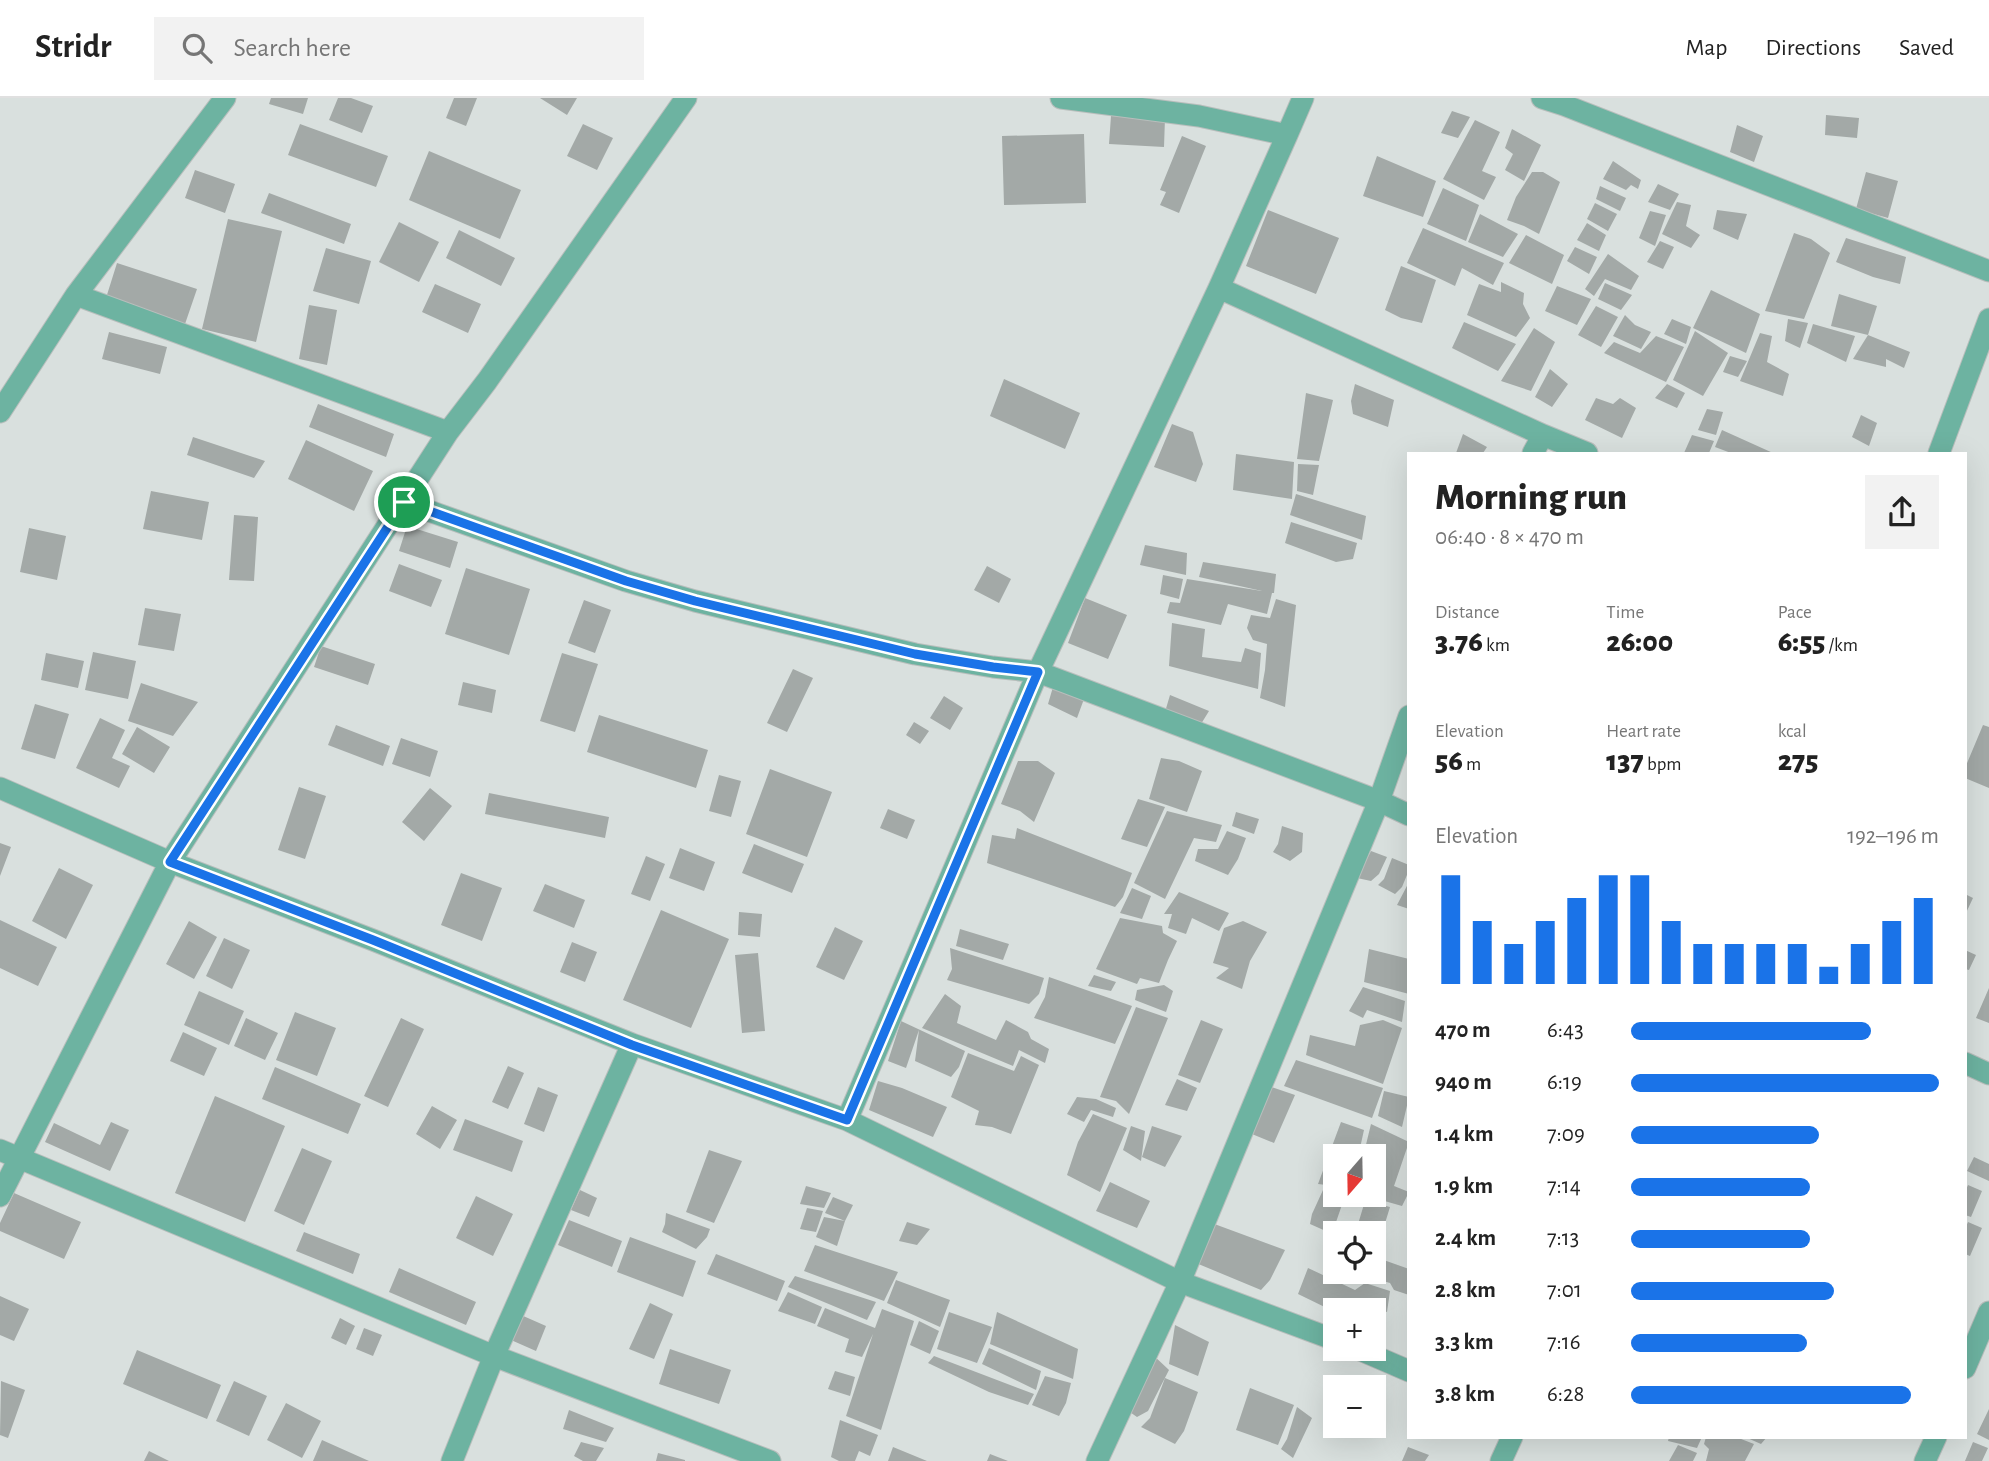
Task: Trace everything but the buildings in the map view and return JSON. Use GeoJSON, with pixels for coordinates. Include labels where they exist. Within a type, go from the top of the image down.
{"type":"FeatureCollection","features":[{"type":"Feature","properties":{"kind":"street"},"geometry":{"type":"LineString","coordinates":[[0,412],[76,295],[225,98]]}},
{"type":"Feature","properties":{"kind":"street"},"geometry":{"type":"LineString","coordinates":[[0,1196],[170,862],[448,432],[487,381],[686,98]]}},
{"type":"Feature","properties":{"kind":"street"},"geometry":{"type":"LineString","coordinates":[[1061,98],[1199,116],[1287,135]]}},
{"type":"Feature","properties":{"kind":"street"},"geometry":{"type":"LineString","coordinates":[[847,1120],[1038,672],[1219,288],[1303,98]]}},
{"type":"Feature","properties":{"kind":"street"},"geometry":{"type":"LineString","coordinates":[[1542,98],[1989,271]]}},
{"type":"Feature","properties":{"kind":"street"},"geometry":{"type":"LineString","coordinates":[[1219,288],[1538,444],[1582,452]]}},
{"type":"Feature","properties":{"kind":"street"},"geometry":{"type":"LineString","coordinates":[[76,295],[448,432]]}},
{"type":"Feature","properties":{"kind":"street"},"geometry":{"type":"LineString","coordinates":[[1939,452],[1989,319]]}},
{"type":"Feature","properties":{"kind":"street"},"geometry":{"type":"LineString","coordinates":[[404,502],[626,581],[695,601],[915,654],[1038,672],[1379,801],[1407,814]]}},
{"type":"Feature","properties":{"kind":"street"},"geometry":{"type":"LineString","coordinates":[[1097,1461],[1180,1282],[1379,801],[1407,722]]}},
{"type":"Feature","properties":{"kind":"street"},"geometry":{"type":"LineString","coordinates":[[0,788],[170,862],[386,945],[632,1045],[847,1120],[1180,1282],[1323,1336]]}},
{"type":"Feature","properties":{"kind":"street"},"geometry":{"type":"LineString","coordinates":[[452,1461],[494,1356],[632,1045]]}},
{"type":"Feature","properties":{"kind":"street"},"geometry":{"type":"LineString","coordinates":[[1967,1064],[1989,1074]]}},
{"type":"Feature","properties":{"kind":"street"},"geometry":{"type":"LineString","coordinates":[[0,1150],[494,1356],[770,1461]]}},
{"type":"Feature","properties":{"kind":"street"},"geometry":{"type":"LineString","coordinates":[[1967,1363],[1989,1312]]}},
{"type":"Feature","properties":{"kind":"street"},"geometry":{"type":"LineString","coordinates":[[1386,1361],[1407,1370]]}},
{"type":"Feature","properties":{"kind":"street"},"geometry":{"type":"LineString","coordinates":[[1502,1461],[1511,1439]]}},
{"type":"Feature","properties":{"kind":"street"},"geometry":{"type":"LineString","coordinates":[[1925,1461],[1935,1439]]}},
{"type":"Feature","properties":{"kind":"route"},"geometry":{"type":"LineString","coordinates":[[404,502],[626,581],[695,601],[915,654],[1038,672],[847,1120],[632,1045],[373,940],[170,862],[404,502]]}}]}
